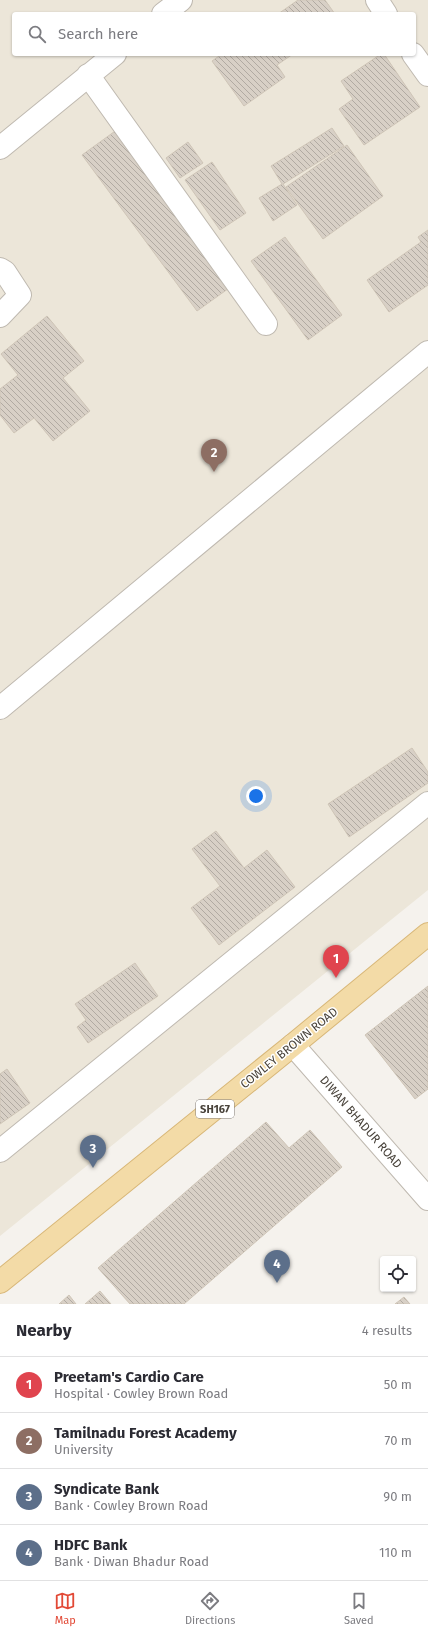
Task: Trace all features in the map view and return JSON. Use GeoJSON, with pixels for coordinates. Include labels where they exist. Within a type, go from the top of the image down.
{"type":"FeatureCollection","features":[{"type":"Feature","properties":{"kind":"main road","name":"COWLEY BROWN ROAD"},"geometry":{"type":"LineString","coordinates":[[0,1282],[294,1045],[428,934]]}},
{"type":"Feature","properties":{"kind":"street"},"geometry":{"type":"LineString","coordinates":[[166,12],[181,0]]}},
{"type":"Feature","properties":{"kind":"street"},"geometry":{"type":"LineString","coordinates":[[377,0],[385,12]]}},
{"type":"Feature","properties":{"kind":"street"},"geometry":{"type":"LineString","coordinates":[[0,148],[112,56]]}},
{"type":"Feature","properties":{"kind":"street"},"geometry":{"type":"LineString","coordinates":[[415,56],[428,75]]}},
{"type":"Feature","properties":{"kind":"street"},"geometry":{"type":"LineString","coordinates":[[88,75],[266,324]]}},
{"type":"Feature","properties":{"kind":"street"},"geometry":{"type":"LineString","coordinates":[[0,269],[5,272],[20,295],[0,316]]}},
{"type":"Feature","properties":{"kind":"street"},"geometry":{"type":"LineString","coordinates":[[0,708],[428,352]]}},
{"type":"Feature","properties":{"kind":"street"},"geometry":{"type":"LineString","coordinates":[[0,1151],[428,803]]}},
{"type":"Feature","properties":{"kind":"street","name":"DIWAN BHADUR ROAD"},"geometry":{"type":"LineString","coordinates":[[294,1045],[428,1199]]}},
{"type":"Feature","properties":{"kind":"shaded area"},"geometry":{"type":"Polygon","coordinates":[[[0,0],[428,0],[428,890],[0,1236],[0,0]]]}},
{"type":"Feature","properties":{"kind":"building"},"geometry":{"type":"Polygon","coordinates":[[[298,0],[325,0],[334,12],[281,12],[298,0]]]}},
{"type":"Feature","properties":{"kind":"building"},"geometry":{"type":"Polygon","coordinates":[[[219,56],[290,56],[277,65],[285,77],[244,106],[212,61],[219,56]]]}},
{"type":"Feature","properties":{"kind":"building"},"geometry":{"type":"Polygon","coordinates":[[[378,56],[385,56],[420,107],[364,145],[339,109],[353,99],[341,81],[378,56]]]}},
{"type":"Feature","properties":{"kind":"building"},"geometry":{"type":"Polygon","coordinates":[[[332,128],[344,146],[283,184],[297,205],[273,221],[259,198],[282,184],[271,166],[332,128]]]}},
{"type":"Feature","properties":{"kind":"building"},"geometry":{"type":"Polygon","coordinates":[[[118,129],[232,286],[197,311],[82,155],[118,129]]]}},
{"type":"Feature","properties":{"kind":"building"},"geometry":{"type":"Polygon","coordinates":[[[188,142],[203,163],[180,178],[166,158],[188,142]]]}},
{"type":"Feature","properties":{"kind":"building"},"geometry":{"type":"Polygon","coordinates":[[[347,145],[383,196],[323,239],[286,187],[347,145]]]}},
{"type":"Feature","properties":{"kind":"building"},"geometry":{"type":"Polygon","coordinates":[[[212,162],[246,213],[220,230],[185,180],[212,162]]]}},
{"type":"Feature","properties":{"kind":"building"},"geometry":{"type":"Polygon","coordinates":[[[428,230],[428,285],[389,312],[367,280],[421,242],[418,237],[428,230]]]}},
{"type":"Feature","properties":{"kind":"building"},"geometry":{"type":"Polygon","coordinates":[[[285,237],[342,315],[308,340],[251,261],[285,237]]]}},
{"type":"Feature","properties":{"kind":"building"},"geometry":{"type":"Polygon","coordinates":[[[47,316],[84,361],[63,378],[90,411],[53,441],[34,418],[14,433],[0,415],[0,389],[18,375],[1,354],[47,316]]]}},
{"type":"Feature","properties":{"kind":"building"},"geometry":{"type":"Polygon","coordinates":[[[412,748],[428,772],[428,783],[349,837],[328,804],[412,748]]]}},
{"type":"Feature","properties":{"kind":"building"},"geometry":{"type":"Polygon","coordinates":[[[216,831],[244,868],[267,850],[295,887],[219,945],[191,908],[220,886],[192,849],[216,831]]]}},
{"type":"Feature","properties":{"kind":"building"},"geometry":{"type":"Polygon","coordinates":[[[135,963],[158,996],[88,1043],[77,1027],[86,1020],[75,1004],[135,963]]]}},
{"type":"Feature","properties":{"kind":"building"},"geometry":{"type":"Polygon","coordinates":[[[428,986],[428,1089],[415,1099],[365,1035],[428,986]]]}},
{"type":"Feature","properties":{"kind":"building"},"geometry":{"type":"Polygon","coordinates":[[[7,1069],[30,1103],[0,1124],[0,1074],[7,1069]]]}},
{"type":"Feature","properties":{"kind":"building"},"geometry":{"type":"Polygon","coordinates":[[[266,1122],[289,1148],[310,1130],[342,1167],[184,1304],[130,1304],[98,1268],[266,1122]]]}},
{"type":"Feature","properties":{"kind":"building"},"geometry":{"type":"Polygon","coordinates":[[[100,1291],[111,1304],[85,1304],[100,1291]]]}},
{"type":"Feature","properties":{"kind":"building"},"geometry":{"type":"Polygon","coordinates":[[[69,1295],[76,1304],[59,1304],[69,1295]]]}},
{"type":"Feature","properties":{"kind":"building"},"geometry":{"type":"Polygon","coordinates":[[[404,1297],[410,1304],[395,1304],[404,1297]]]}},
{"type":"Feature","properties":{"kind":"place","name":"Tamilnadu Forest Academy"},"geometry":{"type":"Point","coordinates":[214,472]}},
{"type":"Feature","properties":{"kind":"place","name":"Preetam's Cardio Care"},"geometry":{"type":"Point","coordinates":[336,978]}},
{"type":"Feature","properties":{"kind":"place","name":"Syndicate Bank"},"geometry":{"type":"Point","coordinates":[93,1168]}},
{"type":"Feature","properties":{"kind":"place","name":"HDFC Bank"},"geometry":{"type":"Point","coordinates":[277,1283]}}]}
